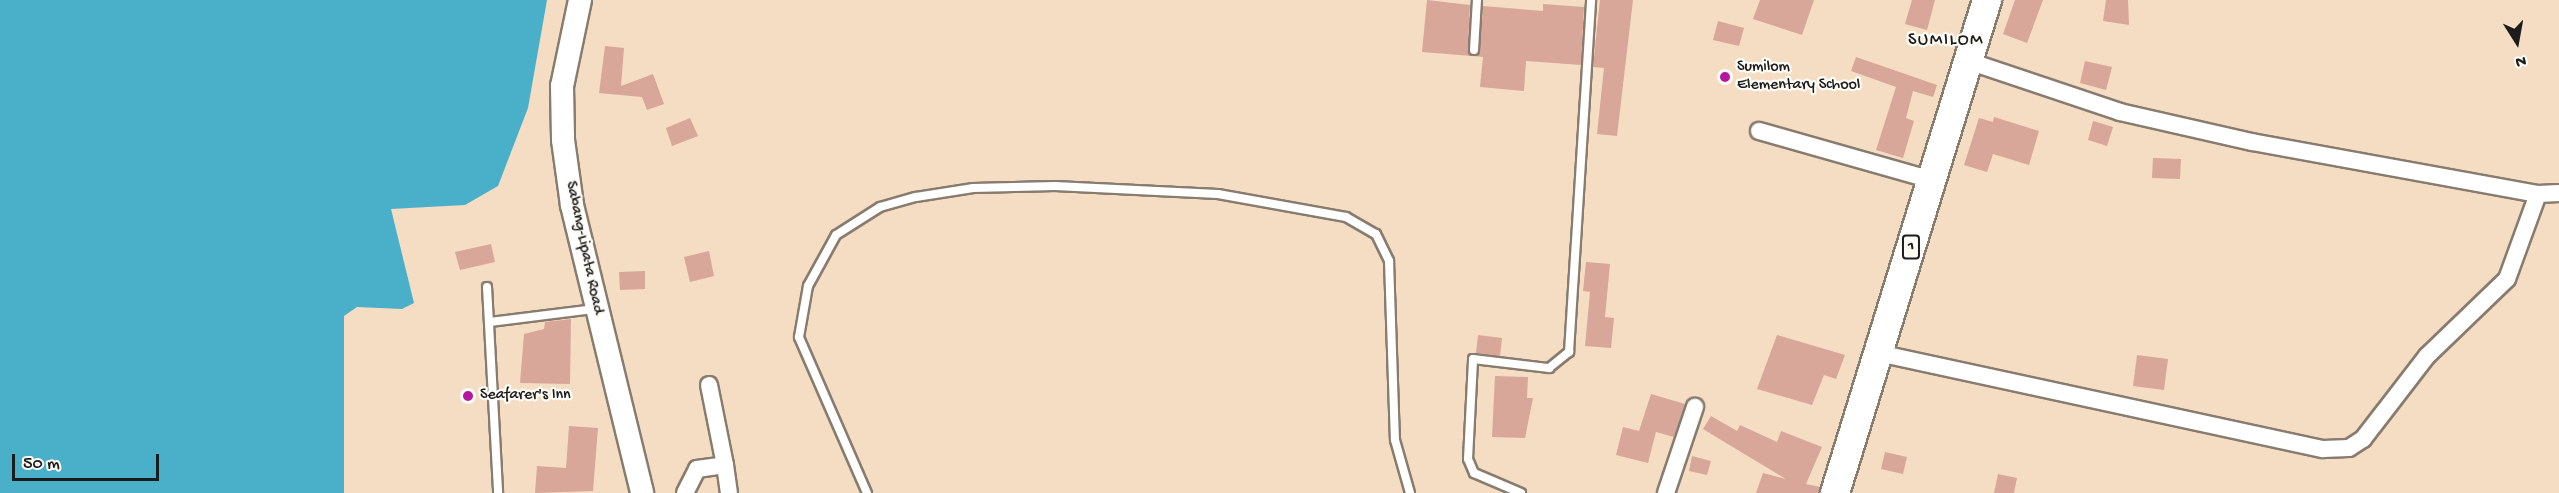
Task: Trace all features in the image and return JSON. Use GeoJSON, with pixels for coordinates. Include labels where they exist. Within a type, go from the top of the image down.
{"type":"FeatureCollection","features":[{"type":"Feature","properties":{"kind":"highway","name":"1"},"geometry":{"type":"LineString","coordinates":[[1835,493],[1988,0]]}},
{"type":"Feature","properties":{"kind":"main road","name":"Sabang-Lipata Road"},"geometry":{"type":"LineString","coordinates":[[580,0],[562,86],[563,140],[596,309],[642,493]]}},
{"type":"Feature","properties":{"kind":"street"},"geometry":{"type":"LineString","coordinates":[[1968,62],[2120,112],[2538,194],[2559,193]]}},
{"type":"Feature","properties":{"kind":"street"},"geometry":{"type":"LineString","coordinates":[[1759,130],[1932,180]]}},
{"type":"Feature","properties":{"kind":"street"},"geometry":{"type":"LineString","coordinates":[[1878,353],[2324,449],[2349,448],[2363,439],[2427,356],[2507,279],[2538,194]]}},
{"type":"Feature","properties":{"kind":"street"},"geometry":{"type":"LineString","coordinates":[[709,385],[729,493]]}},
{"type":"Feature","properties":{"kind":"street"},"geometry":{"type":"LineString","coordinates":[[1666,493],[1695,407]]}},
{"type":"Feature","properties":{"kind":"street"},"geometry":{"type":"LineString","coordinates":[[685,493],[697,469],[724,465]]}},
{"type":"Feature","properties":{"kind":"lane"},"geometry":{"type":"LineString","coordinates":[[1474,50],[1477,0]]}},
{"type":"Feature","properties":{"kind":"lane"},"geometry":{"type":"LineString","coordinates":[[1521,493],[1474,473],[1468,459],[1473,359],[1549,368],[1569,352],[1591,0]]}},
{"type":"Feature","properties":{"kind":"lane"},"geometry":{"type":"LineString","coordinates":[[867,493],[799,337],[808,286],[836,235],[880,207],[916,196],[1055,186],[1218,194],[1346,217],[1376,234],[1389,261],[1395,440],[1410,493]]}},
{"type":"Feature","properties":{"kind":"lane"},"geometry":{"type":"LineString","coordinates":[[487,287],[498,493]]}},
{"type":"Feature","properties":{"kind":"lane"},"geometry":{"type":"LineString","coordinates":[[490,322],[596,309]]}},
{"type":"Feature","properties":{"kind":"water"},"geometry":{"type":"Polygon","coordinates":[[[0,0],[547,0],[528,108],[498,186],[465,205],[391,209],[414,303],[402,309],[357,307],[344,316],[344,493],[0,493],[0,0]]]}},
{"type":"Feature","properties":{"kind":"building"},"geometry":{"type":"Polygon","coordinates":[[[1427,0],[1470,5],[1468,50],[1472,56],[1422,52],[1427,0]]]}},
{"type":"Feature","properties":{"kind":"building"},"geometry":{"type":"Polygon","coordinates":[[[1600,0],[1633,0],[1617,136],[1597,134],[1604,68],[1593,67],[1600,0]]]}},
{"type":"Feature","properties":{"kind":"building"},"geometry":{"type":"Polygon","coordinates":[[[1760,0],[1814,0],[1802,35],[1753,19],[1760,0]]]}},
{"type":"Feature","properties":{"kind":"building"},"geometry":{"type":"Polygon","coordinates":[[[1912,0],[1935,0],[1927,30],[1905,24],[1912,0]]]}},
{"type":"Feature","properties":{"kind":"building"},"geometry":{"type":"Polygon","coordinates":[[[2015,0],[2043,0],[2027,43],[2003,34],[2015,0]]]}},
{"type":"Feature","properties":{"kind":"building"},"geometry":{"type":"Polygon","coordinates":[[[2106,0],[2128,0],[2129,25],[2103,21],[2106,0]]]}},
{"type":"Feature","properties":{"kind":"building"},"geometry":{"type":"Polygon","coordinates":[[[1543,4],[1584,7],[1581,65],[1526,61],[1524,91],[1480,87],[1483,57],[1475,56],[1480,50],[1483,6],[1543,11],[1543,4]]]}},
{"type":"Feature","properties":{"kind":"building"},"geometry":{"type":"Polygon","coordinates":[[[1718,21],[1744,28],[1739,46],[1713,40],[1718,21]]]}},
{"type":"Feature","properties":{"kind":"building"},"geometry":{"type":"Polygon","coordinates":[[[605,46],[624,48],[621,86],[653,74],[664,104],[647,110],[642,97],[599,93],[605,46]]]}},
{"type":"Feature","properties":{"kind":"building"},"geometry":{"type":"Polygon","coordinates":[[[1856,57],[1937,85],[1933,97],[1913,91],[1906,118],[1914,121],[1903,158],[1876,150],[1896,87],[1851,71],[1856,57]]]}},
{"type":"Feature","properties":{"kind":"building"},"geometry":{"type":"Polygon","coordinates":[[[2085,61],[2112,67],[2106,90],[2080,83],[2085,61]]]}},
{"type":"Feature","properties":{"kind":"building"},"geometry":{"type":"Polygon","coordinates":[[[1994,117],[2039,131],[2029,165],[1993,154],[1987,172],[1964,165],[1979,118],[1993,122],[1994,117]]]}},
{"type":"Feature","properties":{"kind":"building"},"geometry":{"type":"Polygon","coordinates":[[[690,118],[698,136],[672,146],[666,128],[690,118]]]}},
{"type":"Feature","properties":{"kind":"building"},"geometry":{"type":"Polygon","coordinates":[[[2093,121],[2113,127],[2107,146],[2088,140],[2093,121]]]}},
{"type":"Feature","properties":{"kind":"building"},"geometry":{"type":"Polygon","coordinates":[[[2153,158],[2181,159],[2180,179],[2152,178],[2153,158]]]}},
{"type":"Feature","properties":{"kind":"building"},"geometry":{"type":"Polygon","coordinates":[[[491,244],[495,262],[460,270],[455,252],[491,244]]]}},
{"type":"Feature","properties":{"kind":"building"},"geometry":{"type":"Polygon","coordinates":[[[709,251],[714,276],[690,282],[684,257],[709,251]]]}},
{"type":"Feature","properties":{"kind":"building"},"geometry":{"type":"Polygon","coordinates":[[[1586,262],[1610,264],[1605,317],[1614,318],[1611,348],[1585,346],[1590,292],[1583,291],[1586,262]]]}},
{"type":"Feature","properties":{"kind":"building"},"geometry":{"type":"Polygon","coordinates":[[[645,271],[645,289],[620,290],[619,272],[645,271]]]}},
{"type":"Feature","properties":{"kind":"building"},"geometry":{"type":"Polygon","coordinates":[[[571,319],[570,384],[520,383],[524,334],[544,329],[545,322],[571,319]]]}},
{"type":"Feature","properties":{"kind":"building"},"geometry":{"type":"Polygon","coordinates":[[[1478,335],[1502,338],[1500,356],[1476,353],[1478,335]]]}},
{"type":"Feature","properties":{"kind":"building"},"geometry":{"type":"Polygon","coordinates":[[[1777,335],[1845,355],[1836,379],[1824,375],[1812,405],[1757,389],[1777,335]]]}},
{"type":"Feature","properties":{"kind":"building"},"geometry":{"type":"Polygon","coordinates":[[[2137,355],[2168,359],[2164,390],[2133,386],[2137,355]]]}},
{"type":"Feature","properties":{"kind":"building"},"geometry":{"type":"Polygon","coordinates":[[[1495,376],[1528,377],[1527,398],[1533,398],[1525,438],[1492,437],[1495,376]]]}},
{"type":"Feature","properties":{"kind":"building"},"geometry":{"type":"Polygon","coordinates":[[[1651,394],[1685,404],[1674,437],[1656,432],[1648,463],[1616,455],[1623,427],[1639,431],[1651,394]]]}},
{"type":"Feature","properties":{"kind":"building"},"geometry":{"type":"Polygon","coordinates":[[[1711,416],[1737,431],[1740,425],[1777,442],[1781,431],[1822,447],[1806,484],[1820,487],[1819,493],[1756,493],[1763,473],[1786,479],[1703,429],[1711,416]]]}},
{"type":"Feature","properties":{"kind":"building"},"geometry":{"type":"Polygon","coordinates":[[[569,426],[598,428],[593,491],[535,493],[537,466],[566,468],[569,426]]]}},
{"type":"Feature","properties":{"kind":"building"},"geometry":{"type":"Polygon","coordinates":[[[1885,452],[1907,457],[1903,474],[1881,469],[1885,452]]]}},
{"type":"Feature","properties":{"kind":"building"},"geometry":{"type":"Polygon","coordinates":[[[1692,456],[1711,461],[1707,475],[1689,471],[1692,456]]]}},
{"type":"Feature","properties":{"kind":"building"},"geometry":{"type":"Polygon","coordinates":[[[1998,474],[2017,478],[2014,493],[1994,493],[1998,474]]]}},
{"type":"Feature","properties":{"kind":"place","name":"Sumilom Elementary School"},"geometry":{"type":"Point","coordinates":[1725,77]}},
{"type":"Feature","properties":{"kind":"place","name":"Seafarer's Inn"},"geometry":{"type":"Point","coordinates":[468,396]}},
{"type":"Feature","properties":{"kind":"district","name":"SUMILOM"},"geometry":{"type":"Point","coordinates":[1946,41]}}]}
